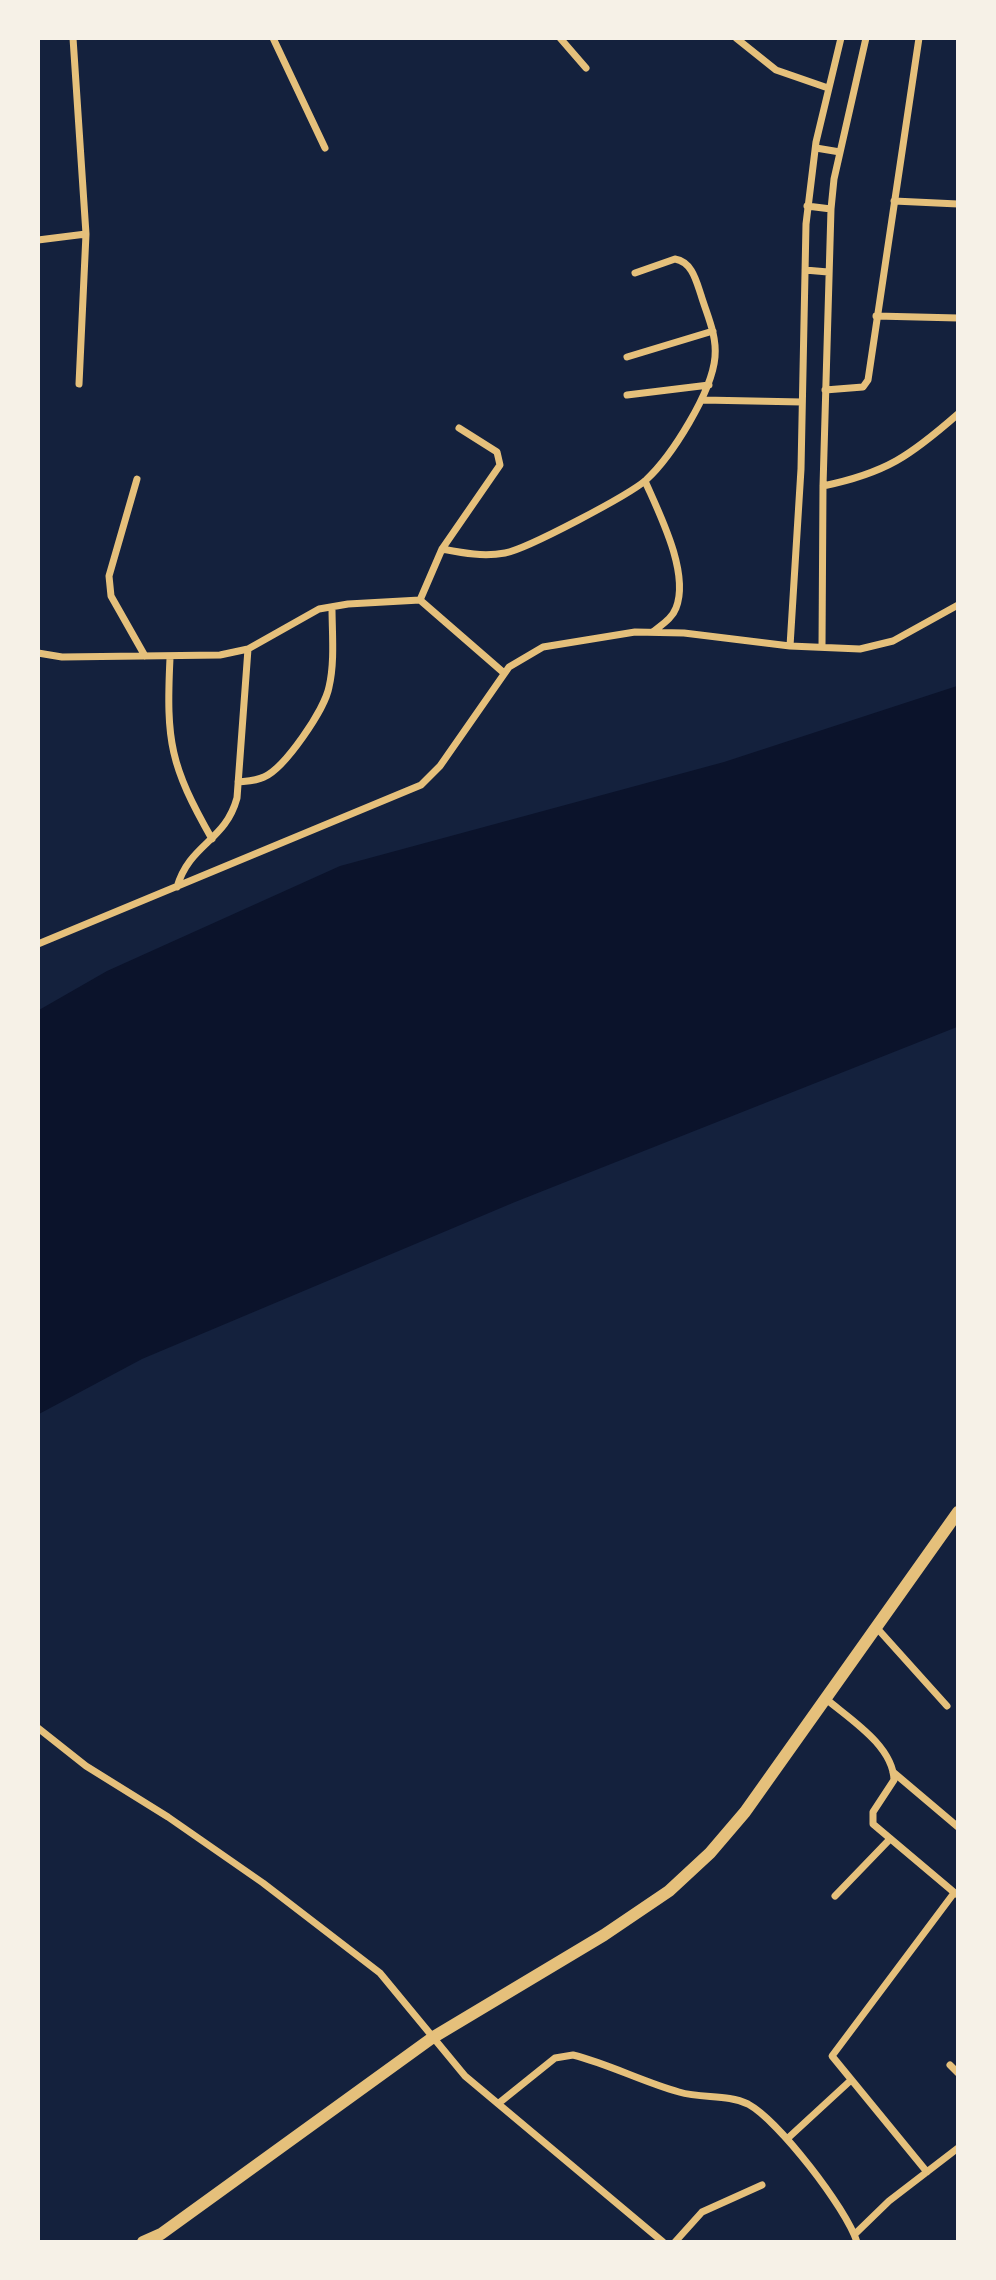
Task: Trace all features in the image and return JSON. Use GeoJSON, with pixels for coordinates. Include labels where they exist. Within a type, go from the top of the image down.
{"type":"FeatureCollection","features":[{"type":"Feature","properties":{"kind":"street"},"geometry":{"type":"LineString","coordinates":[[73,38],[86,234],[79,384]]}},
{"type":"Feature","properties":{"kind":"street"},"geometry":{"type":"LineString","coordinates":[[273,38],[325,148]]}},
{"type":"Feature","properties":{"kind":"street"},"geometry":{"type":"LineString","coordinates":[[560,38],[586,68]]}},
{"type":"Feature","properties":{"kind":"street"},"geometry":{"type":"LineString","coordinates":[[736,38],[776,70],[828,88]]}},
{"type":"Feature","properties":{"kind":"street"},"geometry":{"type":"LineString","coordinates":[[794,646],[809,206],[828,88],[841,38]]}},
{"type":"Feature","properties":{"kind":"street"},"geometry":{"type":"LineString","coordinates":[[820,648],[826,272],[830,209],[838,151],[866,38]]}},
{"type":"Feature","properties":{"kind":"street"},"geometry":{"type":"LineString","coordinates":[[825,390],[866,385],[919,38]]}},
{"type":"Feature","properties":{"kind":"street"},"geometry":{"type":"LineString","coordinates":[[819,149],[838,151]]}},
{"type":"Feature","properties":{"kind":"street"},"geometry":{"type":"LineString","coordinates":[[894,201],[957,204]]}},
{"type":"Feature","properties":{"kind":"street"},"geometry":{"type":"LineString","coordinates":[[809,206],[830,209]]}},
{"type":"Feature","properties":{"kind":"street"},"geometry":{"type":"LineString","coordinates":[[38,240],[86,234]]}},
{"type":"Feature","properties":{"kind":"street"},"geometry":{"type":"LineString","coordinates":[[442,549],[487,555],[527,546],[645,481],[703,400],[715,359],[713,331],[696,280],[687,264],[675,259],[635,272]]}},
{"type":"Feature","properties":{"kind":"street"},"geometry":{"type":"LineString","coordinates":[[808,270],[826,272]]}},
{"type":"Feature","properties":{"kind":"street"},"geometry":{"type":"LineString","coordinates":[[876,316],[957,318]]}},
{"type":"Feature","properties":{"kind":"street"},"geometry":{"type":"LineString","coordinates":[[626,357],[713,331]]}},
{"type":"Feature","properties":{"kind":"street"},"geometry":{"type":"LineString","coordinates":[[627,395],[709,385]]}},
{"type":"Feature","properties":{"kind":"street"},"geometry":{"type":"LineString","coordinates":[[703,400],[803,402]]}},
{"type":"Feature","properties":{"kind":"street"},"geometry":{"type":"LineString","coordinates":[[822,486],[882,470],[921,447],[957,414]]}},
{"type":"Feature","properties":{"kind":"street"},"geometry":{"type":"LineString","coordinates":[[420,600],[442,549],[500,465],[497,452],[459,428]]}},
{"type":"Feature","properties":{"kind":"street"},"geometry":{"type":"LineString","coordinates":[[137,479],[109,576],[111,596],[145,656]]}},
{"type":"Feature","properties":{"kind":"street"},"geometry":{"type":"LineString","coordinates":[[645,481],[666,529],[679,586],[676,610],[652,632]]}},
{"type":"Feature","properties":{"kind":"street"},"geometry":{"type":"LineString","coordinates":[[38,653],[62,657],[170,658],[220,655],[248,649],[300,618],[332,607],[420,600],[504,673]]}},
{"type":"Feature","properties":{"kind":"street"},"geometry":{"type":"LineString","coordinates":[[38,944],[421,785],[440,766],[504,673],[519,659],[543,647],[597,636],[652,632],[794,646],[860,649],[893,641],[957,605]]}},
{"type":"Feature","properties":{"kind":"street"},"geometry":{"type":"LineString","coordinates":[[238,782],[254,781],[272,772],[321,710],[329,688],[332,667],[332,607]]}},
{"type":"Feature","properties":{"kind":"street"},"geometry":{"type":"LineString","coordinates":[[177,887],[190,858],[232,817],[238,782],[248,649]]}},
{"type":"Feature","properties":{"kind":"street"},"geometry":{"type":"LineString","coordinates":[[170,658],[168,736],[177,772],[212,839]]}},
{"type":"Feature","properties":{"kind":"street"},"geometry":{"type":"LineString","coordinates":[[143,2242],[160,2234],[432,2038],[604,1936],[669,1891],[710,1853],[745,1812],[957,1511]]}},
{"type":"Feature","properties":{"kind":"street"},"geometry":{"type":"LineString","coordinates":[[876,1627],[947,1706]]}},
{"type":"Feature","properties":{"kind":"street"},"geometry":{"type":"LineString","coordinates":[[825,1698],[869,1737],[888,1760],[893,1772],[957,1827]]}},
{"type":"Feature","properties":{"kind":"street"},"geometry":{"type":"LineString","coordinates":[[38,1728],[86,1766],[168,1817],[263,1883],[380,1973],[407,2002],[432,2038],[465,2076],[663,2242]]}},
{"type":"Feature","properties":{"kind":"street"},"geometry":{"type":"LineString","coordinates":[[893,1772],[891,1785],[872,1818],[877,1828],[956,1894],[832,2052],[832,2059],[927,2172]]}},
{"type":"Feature","properties":{"kind":"street"},"geometry":{"type":"LineString","coordinates":[[835,1896],[890,1839]]}},
{"type":"Feature","properties":{"kind":"street"},"geometry":{"type":"LineString","coordinates":[[499,2103],[555,2058],[573,2055],[680,2092],[739,2101],[750,2106],[787,2139],[856,2238],[888,2201],[957,2148]]}},
{"type":"Feature","properties":{"kind":"street"},"geometry":{"type":"LineString","coordinates":[[950,2065],[957,2073]]}},
{"type":"Feature","properties":{"kind":"street"},"geometry":{"type":"LineString","coordinates":[[787,2139],[850,2081]]}},
{"type":"Feature","properties":{"kind":"street"},"geometry":{"type":"LineString","coordinates":[[676,2242],[702,2212],[762,2185]]}},
{"type":"Feature","properties":{"kind":"street"},"geometry":{"type":"LineString","coordinates":[[649,2242],[657,2235]]}},
{"type":"Feature","properties":{"kind":"water"},"geometry":{"type":"Polygon","coordinates":[[[957,686],[957,1027],[515,1202],[142,1359],[39,1414],[39,1010],[107,971],[340,866],[724,762],[957,686]]]}}]}
